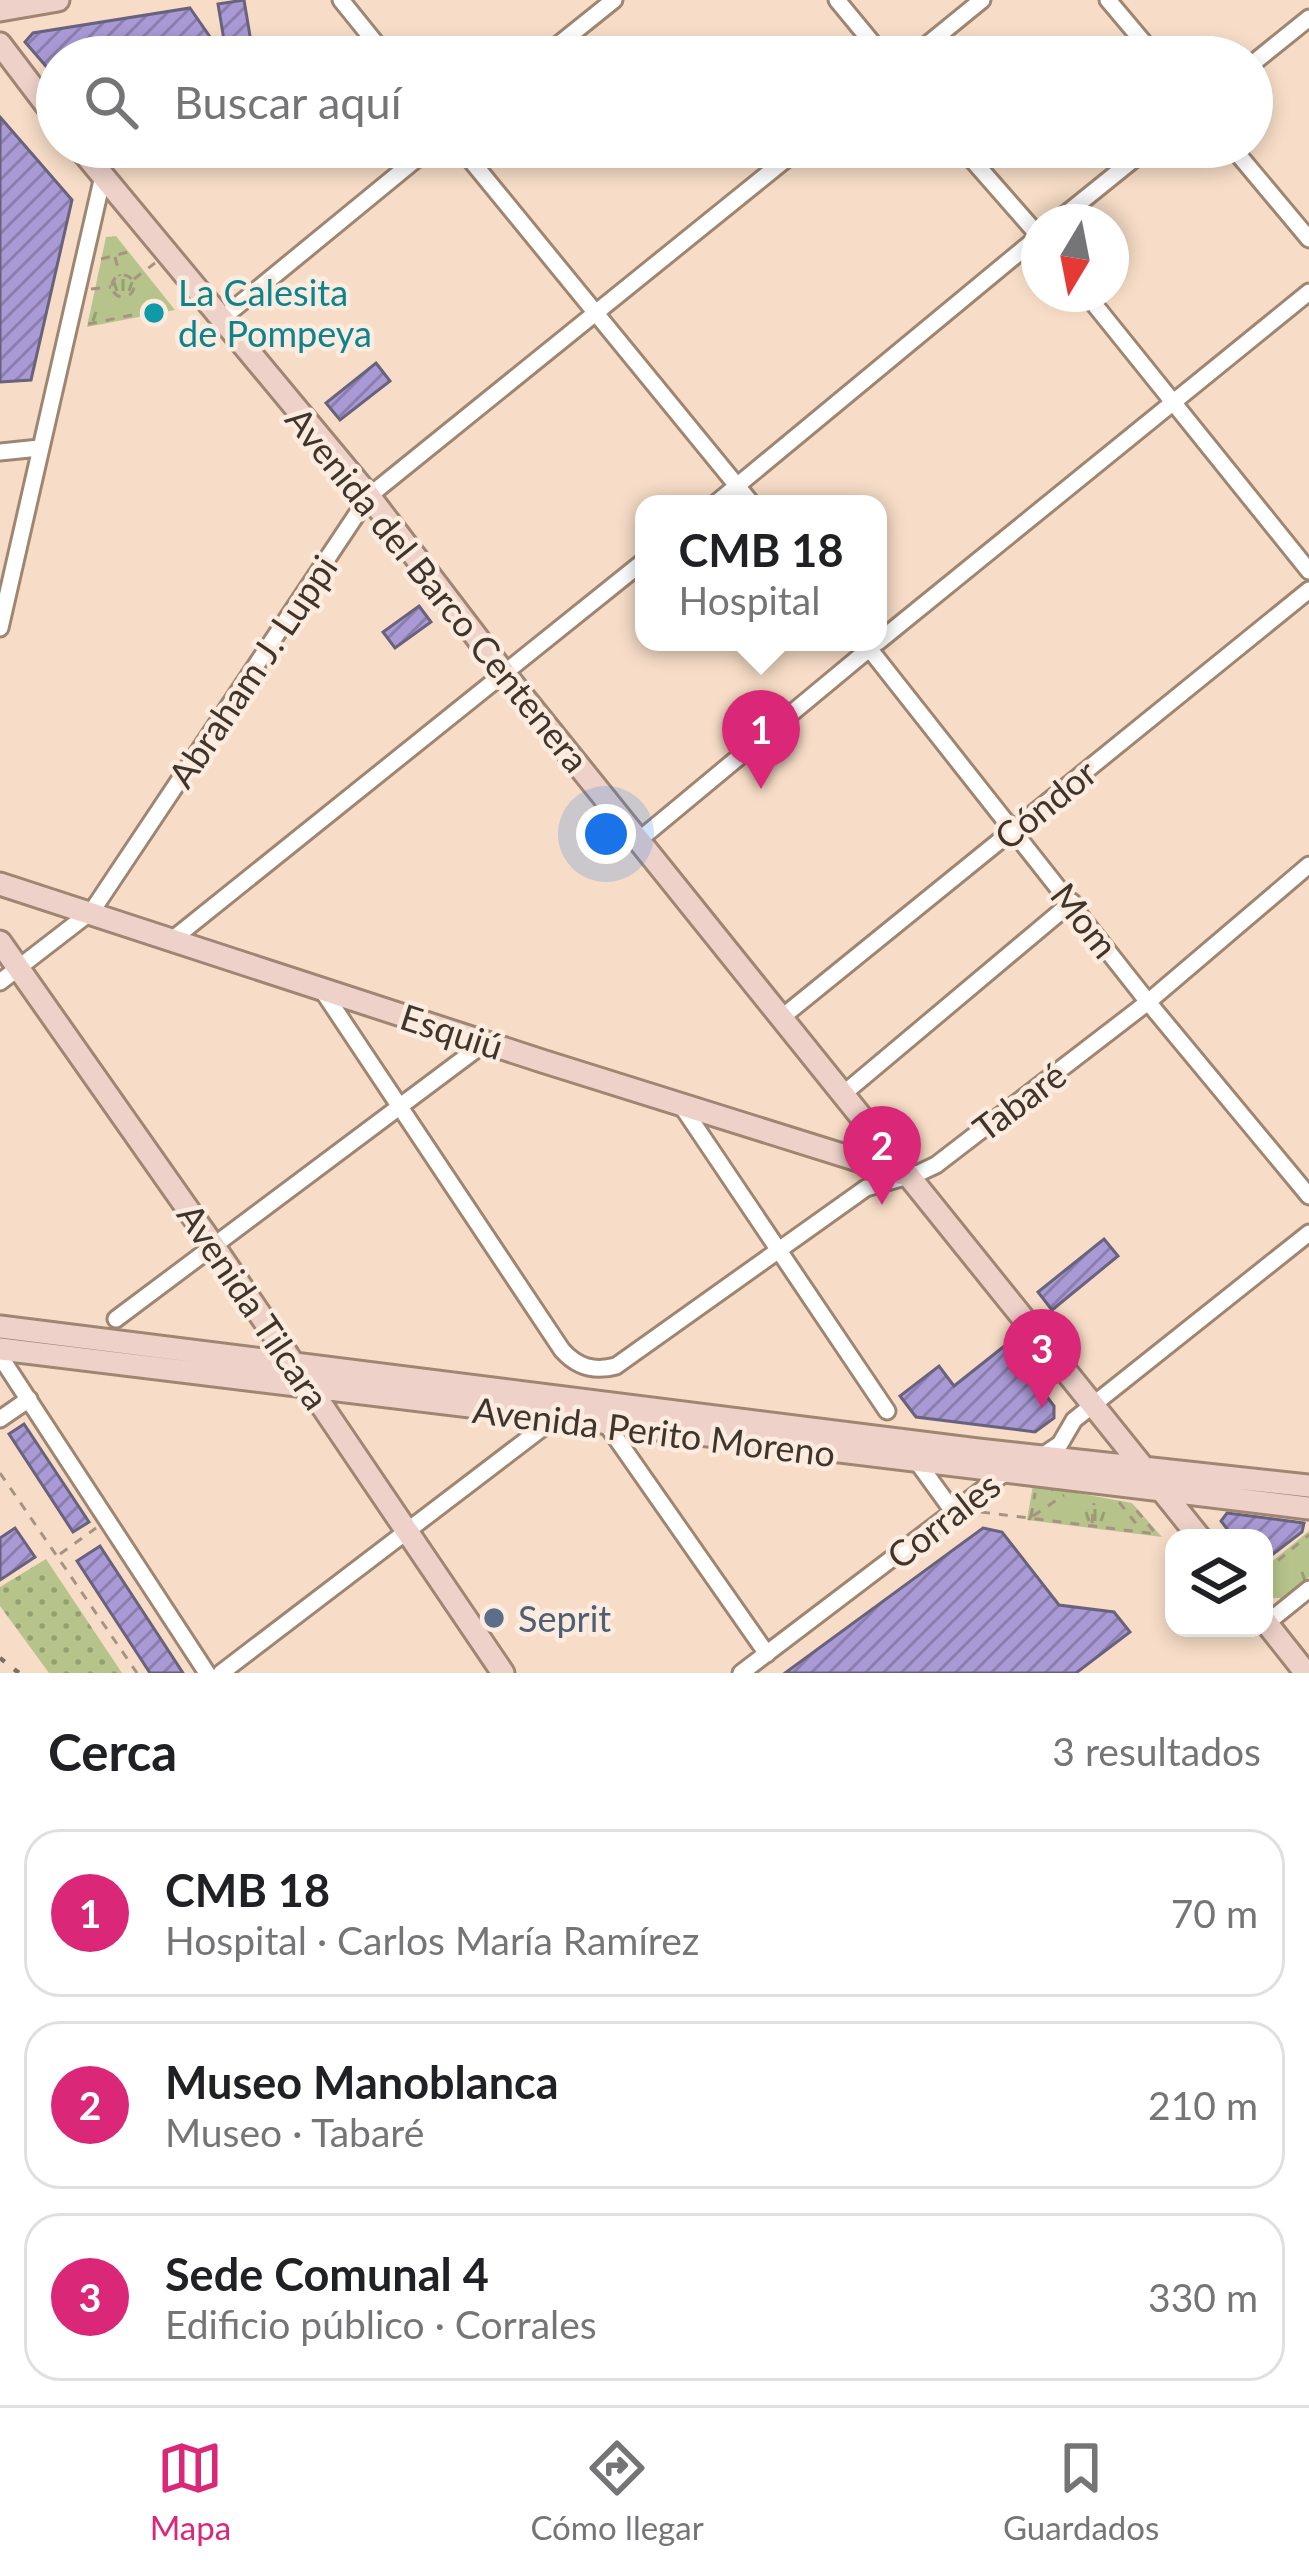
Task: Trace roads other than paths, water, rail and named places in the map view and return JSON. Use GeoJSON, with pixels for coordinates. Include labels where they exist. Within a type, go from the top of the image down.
{"type":"FeatureCollection","features":[{"type":"Feature","properties":{"kind":"main road"},"geometry":{"type":"LineString","coordinates":[[0,10],[58,0]]}},
{"type":"Feature","properties":{"kind":"main road"},"geometry":{"type":"LineString","coordinates":[[0,44],[36,91]]}},
{"type":"Feature","properties":{"kind":"main road","name":"Avenida del Barco Centenera"},"geometry":{"type":"LineString","coordinates":[[97,168],[369,496],[504,673],[1193,1529]]}},
{"type":"Feature","properties":{"kind":"main road"},"geometry":{"type":"LineString","coordinates":[[0,907],[10,886]]}},
{"type":"Feature","properties":{"kind":"main road","name":"Esquiú"},"geometry":{"type":"LineString","coordinates":[[10,886],[906,1175]]}},
{"type":"Feature","properties":{"kind":"main road","name":"Avenida Tilcara"},"geometry":{"type":"LineString","coordinates":[[0,942],[9,975],[213,1245],[503,1673]]}},
{"type":"Feature","properties":{"kind":"main road"},"geometry":{"type":"LineString","coordinates":[[829,1153],[843,1147],[850,1137],[846,1099]]}},
{"type":"Feature","properties":{"kind":"main road","name":"Avenida Perito Moreno"},"geometry":{"type":"LineString","coordinates":[[0,1327],[1309,1486]]}},
{"type":"Feature","properties":{"kind":"main road","name":"Avenida Perito Moreno"},"geometry":{"type":"LineString","coordinates":[[0,1353],[1309,1508]]}},
{"type":"Feature","properties":{"kind":"main road"},"geometry":{"type":"LineString","coordinates":[[1273,1631],[1306,1673]]}},
{"type":"Feature","properties":{"kind":"street"},"geometry":{"type":"LineString","coordinates":[[341,0],[370,36]]}},
{"type":"Feature","properties":{"kind":"street"},"geometry":{"type":"LineString","coordinates":[[569,36],[614,0]]}},
{"type":"Feature","properties":{"kind":"street"},"geometry":{"type":"LineString","coordinates":[[837,0],[867,36]]}},
{"type":"Feature","properties":{"kind":"street"},"geometry":{"type":"LineString","coordinates":[[938,36],[982,0]]}},
{"type":"Feature","properties":{"kind":"street"},"geometry":{"type":"LineString","coordinates":[[1108,0],[1138,36]]}},
{"type":"Feature","properties":{"kind":"street"},"geometry":{"type":"LineString","coordinates":[[1273,47],[1309,18]]}},
{"type":"Feature","properties":{"kind":"street"},"geometry":{"type":"LineString","coordinates":[[220,320],[405,168]]}},
{"type":"Feature","properties":{"kind":"street"},"geometry":{"type":"LineString","coordinates":[[477,168],[744,495]]}},
{"type":"Feature","properties":{"kind":"street","name":"Abraham J. Luppi"},"geometry":{"type":"LineString","coordinates":[[9,975],[92,911],[369,496],[775,168]]}},
{"type":"Feature","properties":{"kind":"street"},"geometry":{"type":"LineString","coordinates":[[979,168],[1021,215]]}},
{"type":"Feature","properties":{"kind":"street"},"geometry":{"type":"LineString","coordinates":[[1079,204],[1124,168]]}},
{"type":"Feature","properties":{"kind":"street"},"geometry":{"type":"LineString","coordinates":[[1250,168],[1309,239]]}},
{"type":"Feature","properties":{"kind":"street"},"geometry":{"type":"LineString","coordinates":[[0,628],[103,176]]}},
{"type":"Feature","properties":{"kind":"street"},"geometry":{"type":"LineString","coordinates":[[726,495],[1021,251]]}},
{"type":"Feature","properties":{"kind":"street"},"geometry":{"type":"LineString","coordinates":[[887,632],[1309,292]]}},
{"type":"Feature","properties":{"kind":"street"},"geometry":{"type":"LineString","coordinates":[[1101,312],[1309,571]]}},
{"type":"Feature","properties":{"kind":"street"},"geometry":{"type":"LineString","coordinates":[[0,452],[39,448]]}},
{"type":"Feature","properties":{"kind":"street"},"geometry":{"type":"LineString","coordinates":[[173,939],[635,568]]}},
{"type":"Feature","properties":{"kind":"street","name":"Cóndor"},"geometry":{"type":"LineString","coordinates":[[781,1018],[1309,590]]}},
{"type":"Feature","properties":{"kind":"street"},"geometry":{"type":"LineString","coordinates":[[639,840],[864,651]]}},
{"type":"Feature","properties":{"kind":"street","name":"Mom"},"geometry":{"type":"LineString","coordinates":[[877,651],[1148,1003],[1309,1196]]}},
{"type":"Feature","properties":{"kind":"street","name":"Tabaré"},"geometry":{"type":"LineString","coordinates":[[400,1104],[562,1350],[585,1367],[602,1370],[616,1366],[866,1188],[936,1165],[1148,1003],[1309,865]]}},
{"type":"Feature","properties":{"kind":"street"},"geometry":{"type":"LineString","coordinates":[[846,1099],[1072,902]]}},
{"type":"Feature","properties":{"kind":"street"},"geometry":{"type":"LineString","coordinates":[[320,988],[400,1104]]}},
{"type":"Feature","properties":{"kind":"street"},"geometry":{"type":"LineString","coordinates":[[116,1319],[486,1042]]}},
{"type":"Feature","properties":{"kind":"street"},"geometry":{"type":"LineString","coordinates":[[682,1106],[886,1411]]}},
{"type":"Feature","properties":{"kind":"street","name":"Corrales"},"geometry":{"type":"LineString","coordinates":[[741,1673],[955,1514],[1007,1469],[1044,1456],[1060,1444],[1074,1420],[1309,1233]]}},
{"type":"Feature","properties":{"kind":"street"},"geometry":{"type":"LineString","coordinates":[[0,1353],[207,1673]]}},
{"type":"Feature","properties":{"kind":"street"},"geometry":{"type":"LineString","coordinates":[[0,1419],[29,1399]]}},
{"type":"Feature","properties":{"kind":"street"},"geometry":{"type":"LineString","coordinates":[[221,1673],[554,1419]]}},
{"type":"Feature","properties":{"kind":"street"},"geometry":{"type":"LineString","coordinates":[[608,1425],[767,1654]]}},
{"type":"Feature","properties":{"kind":"street"},"geometry":{"type":"LineString","coordinates":[[918,1463],[955,1514]]}},
{"type":"Feature","properties":{"kind":"street"},"geometry":{"type":"LineString","coordinates":[[1273,1615],[1309,1589]]}},
{"type":"Feature","properties":{"kind":"railway"},"geometry":{"type":"LineString","coordinates":[[0,1658],[19,1673]]}},
{"type":"Feature","properties":{"kind":"place","name":"La Calesita de Pompeya"},"geometry":{"type":"Point","coordinates":[154,313]}},
{"type":"Feature","properties":{"kind":"place","name":"CMB 18"},"geometry":{"type":"Point","coordinates":[761,789]}},
{"type":"Feature","properties":{"kind":"place","name":"Museo Manoblanca"},"geometry":{"type":"Point","coordinates":[882,1205]}},
{"type":"Feature","properties":{"kind":"place","name":"Sede Comunal 4"},"geometry":{"type":"Point","coordinates":[1042,1408]}},
{"type":"Feature","properties":{"kind":"place","name":"Seprit"},"geometry":{"type":"Point","coordinates":[494,1618]}}]}
